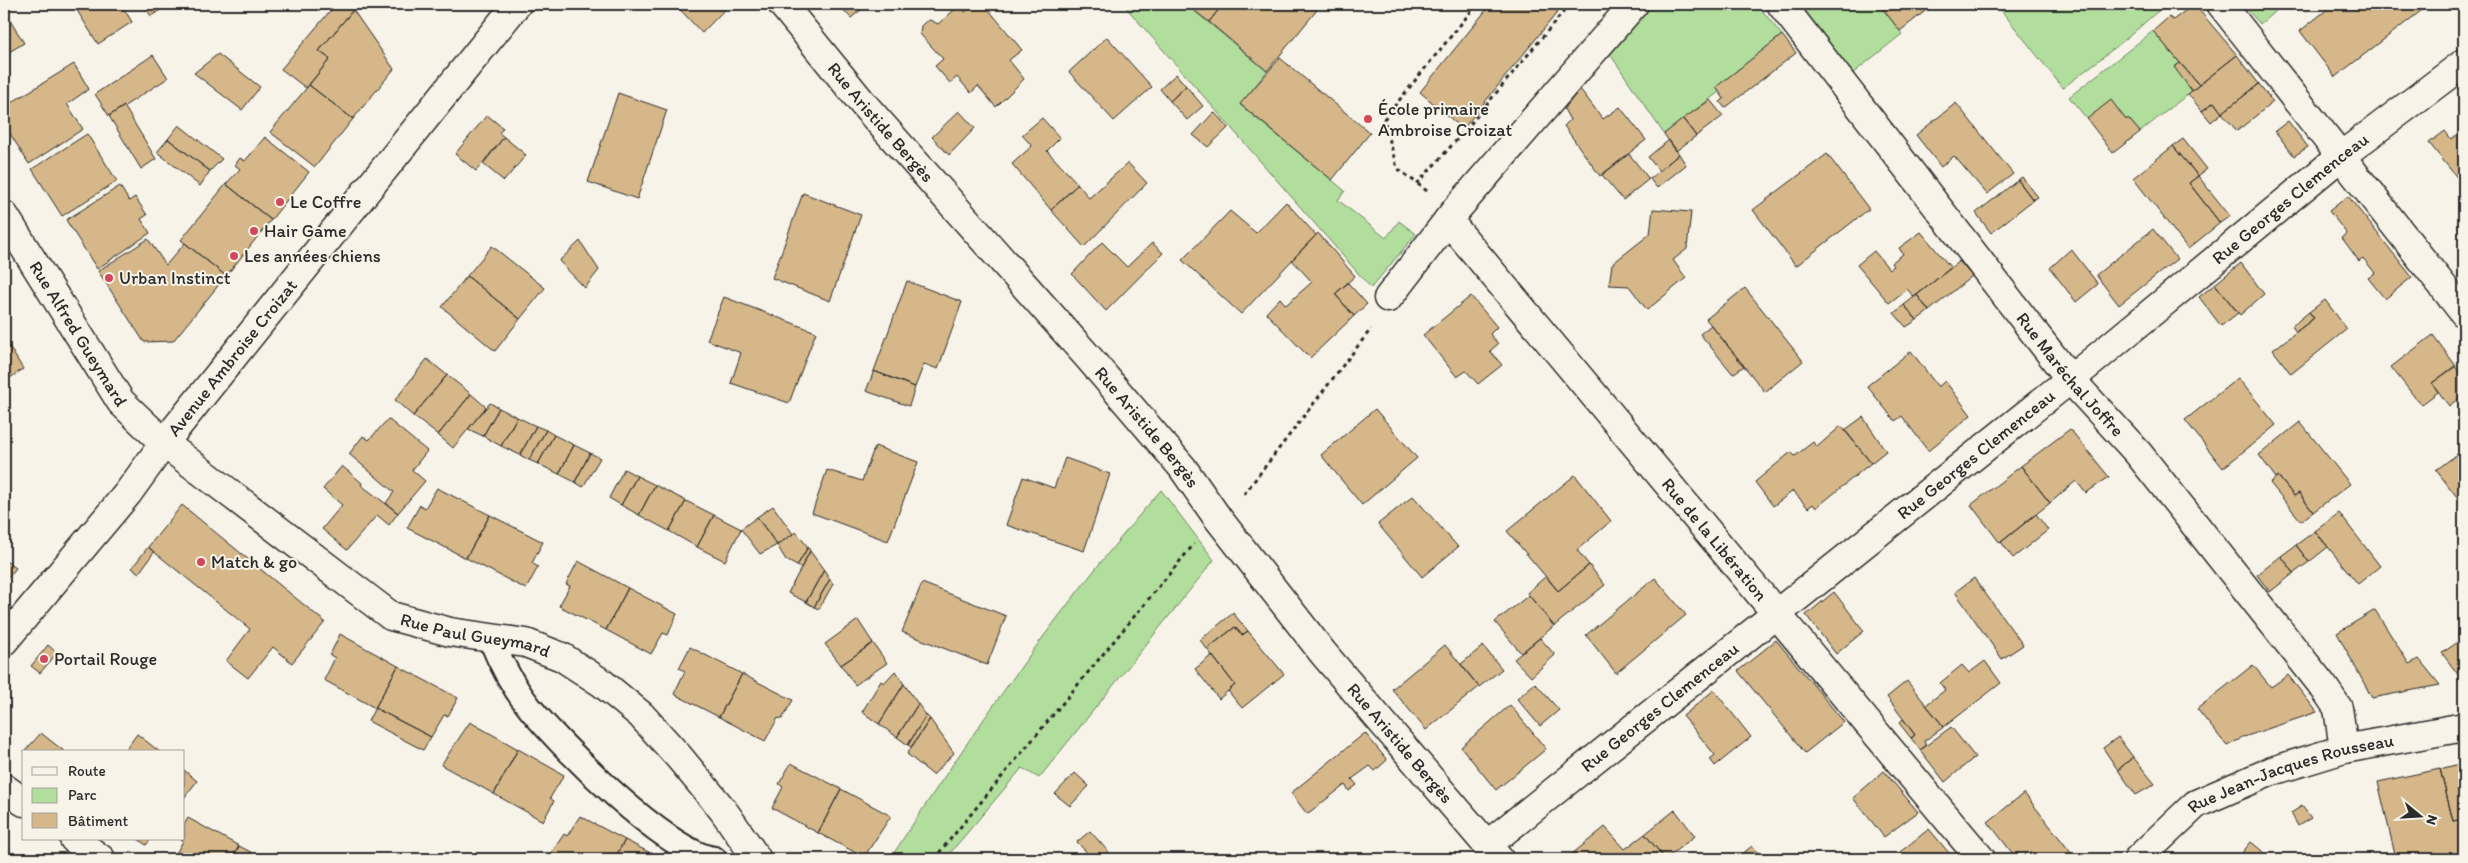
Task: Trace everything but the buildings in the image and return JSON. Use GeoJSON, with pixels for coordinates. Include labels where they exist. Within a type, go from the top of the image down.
{"type":"FeatureCollection","features":[{"type":"Feature","properties":{"kind":"street","name":"Avenue Ambroise Croizat"},"geometry":{"type":"LineString","coordinates":[[4,641],[128,493],[164,443],[517,4]]}},
{"type":"Feature","properties":{"kind":"street","name":"Rue Aristide Bergès"},"geometry":{"type":"LineString","coordinates":[[782,4],[865,106],[1170,452],[1217,517],[1323,653],[1493,852]]}},
{"type":"Feature","properties":{"kind":"street"},"geometry":{"type":"LineString","coordinates":[[1388,298],[1452,216],[1634,4]]}},
{"type":"Feature","properties":{"kind":"street","name":"Rue Maréchal Joffre"},"geometry":{"type":"LineString","coordinates":[[1781,4],[2070,379],[2138,453],[2323,686],[2338,708],[2344,749]]}},
{"type":"Feature","properties":{"kind":"street"},"geometry":{"type":"LineString","coordinates":[[2221,4],[2464,313]]}},
{"type":"Feature","properties":{"kind":"street","name":"Rue Georges Clemenceau"},"geometry":{"type":"LineString","coordinates":[[1493,852],[1775,613],[2070,379],[2341,156],[2464,63]]}},
{"type":"Feature","properties":{"kind":"street","name":"Rue Alfred Gueymard"},"geometry":{"type":"LineString","coordinates":[[4,215],[121,402],[164,443]]}},
{"type":"Feature","properties":{"kind":"street","name":"Rue de la Libération"},"geometry":{"type":"LineString","coordinates":[[1452,216],[1775,613],[1981,859]]}},
{"type":"Feature","properties":{"kind":"street","name":"Rue Paul Gueymard"},"geometry":{"type":"LineString","coordinates":[[164,443],[391,616],[450,632],[526,643],[562,657],[602,683],[641,715],[709,792],[757,859]]}},
{"type":"Feature","properties":{"kind":"street","name":"Rue Jean-Jacques Rousseau"},"geometry":{"type":"LineString","coordinates":[[2138,859],[2196,804],[2272,771],[2344,749],[2464,727]]}},
{"type":"Feature","properties":{"kind":"street"},"geometry":{"type":"LineString","coordinates":[[4,788],[22,801]]}},
{"type":"Feature","properties":{"kind":"street"},"geometry":{"type":"LineString","coordinates":[[75,840],[101,859]]}},
{"type":"Feature","properties":{"kind":"lane"},"geometry":{"type":"LineString","coordinates":[[491,639],[507,675],[530,708],[603,785],[681,846],[714,859]]}},
{"type":"Feature","properties":{"kind":"path"},"geometry":{"type":"LineString","coordinates":[[1452,216],[1417,184],[1396,168],[1384,119],[1477,4]]}},
{"type":"Feature","properties":{"kind":"path"},"geometry":{"type":"LineString","coordinates":[[1417,184],[1462,134],[1570,4]]}},
{"type":"Feature","properties":{"kind":"path"},"geometry":{"type":"LineString","coordinates":[[934,859],[1217,517],[1238,501],[1387,308],[1388,298]]}},
{"type":"Feature","properties":{"kind":"green space"},"geometry":{"type":"Polygon","coordinates":[[[1123,4],[1186,4],[1267,71],[1240,105],[1345,191],[1338,200],[1386,238],[1399,221],[1416,234],[1371,288],[1123,4]]]}},
{"type":"Feature","properties":{"kind":"green space"},"geometry":{"type":"Polygon","coordinates":[[[1652,4],[1757,4],[1782,35],[1716,87],[1719,92],[1664,134],[1610,54],[1652,4]]]}},
{"type":"Feature","properties":{"kind":"green space"},"geometry":{"type":"Polygon","coordinates":[[[1815,4],[1879,4],[1902,34],[1852,74],[1804,13],[1815,4]]]}},
{"type":"Feature","properties":{"kind":"green space"},"geometry":{"type":"Polygon","coordinates":[[[1996,4],[2077,4],[2080,8],[2086,4],[2166,4],[2126,39],[2063,88],[1996,4]]]}},
{"type":"Feature","properties":{"kind":"green space"},"geometry":{"type":"Polygon","coordinates":[[[2242,4],[2284,4],[2260,24],[2242,4]]]}},
{"type":"Feature","properties":{"kind":"green space"},"geometry":{"type":"Polygon","coordinates":[[[2153,31],[2180,63],[2192,91],[2140,132],[2128,118],[2126,120],[2111,101],[2087,119],[2069,97],[2153,31]]]}},
{"type":"Feature","properties":{"kind":"green space"},"geometry":{"type":"Polygon","coordinates":[[[1161,490],[1214,560],[1039,778],[1022,768],[945,859],[890,859],[953,764],[1019,670],[1088,578],[1161,490]]]}},
{"type":"Feature","properties":{"kind":"place","name":"École primaire Ambroise Croizat"},"geometry":{"type":"Point","coordinates":[1368,119]}},
{"type":"Feature","properties":{"kind":"place","name":"Le Coffre"},"geometry":{"type":"Point","coordinates":[280,202]}},
{"type":"Feature","properties":{"kind":"place","name":"Hair Game"},"geometry":{"type":"Point","coordinates":[254,231]}},
{"type":"Feature","properties":{"kind":"place","name":"Les années chiens"},"geometry":{"type":"Point","coordinates":[234,256]}},
{"type":"Feature","properties":{"kind":"place","name":"Urban Instinct"},"geometry":{"type":"Point","coordinates":[109,278]}},
{"type":"Feature","properties":{"kind":"place","name":"Match & go"},"geometry":{"type":"Point","coordinates":[201,562]}},
{"type":"Feature","properties":{"kind":"place","name":"Portail Rouge"},"geometry":{"type":"Point","coordinates":[44,659]}}]}
